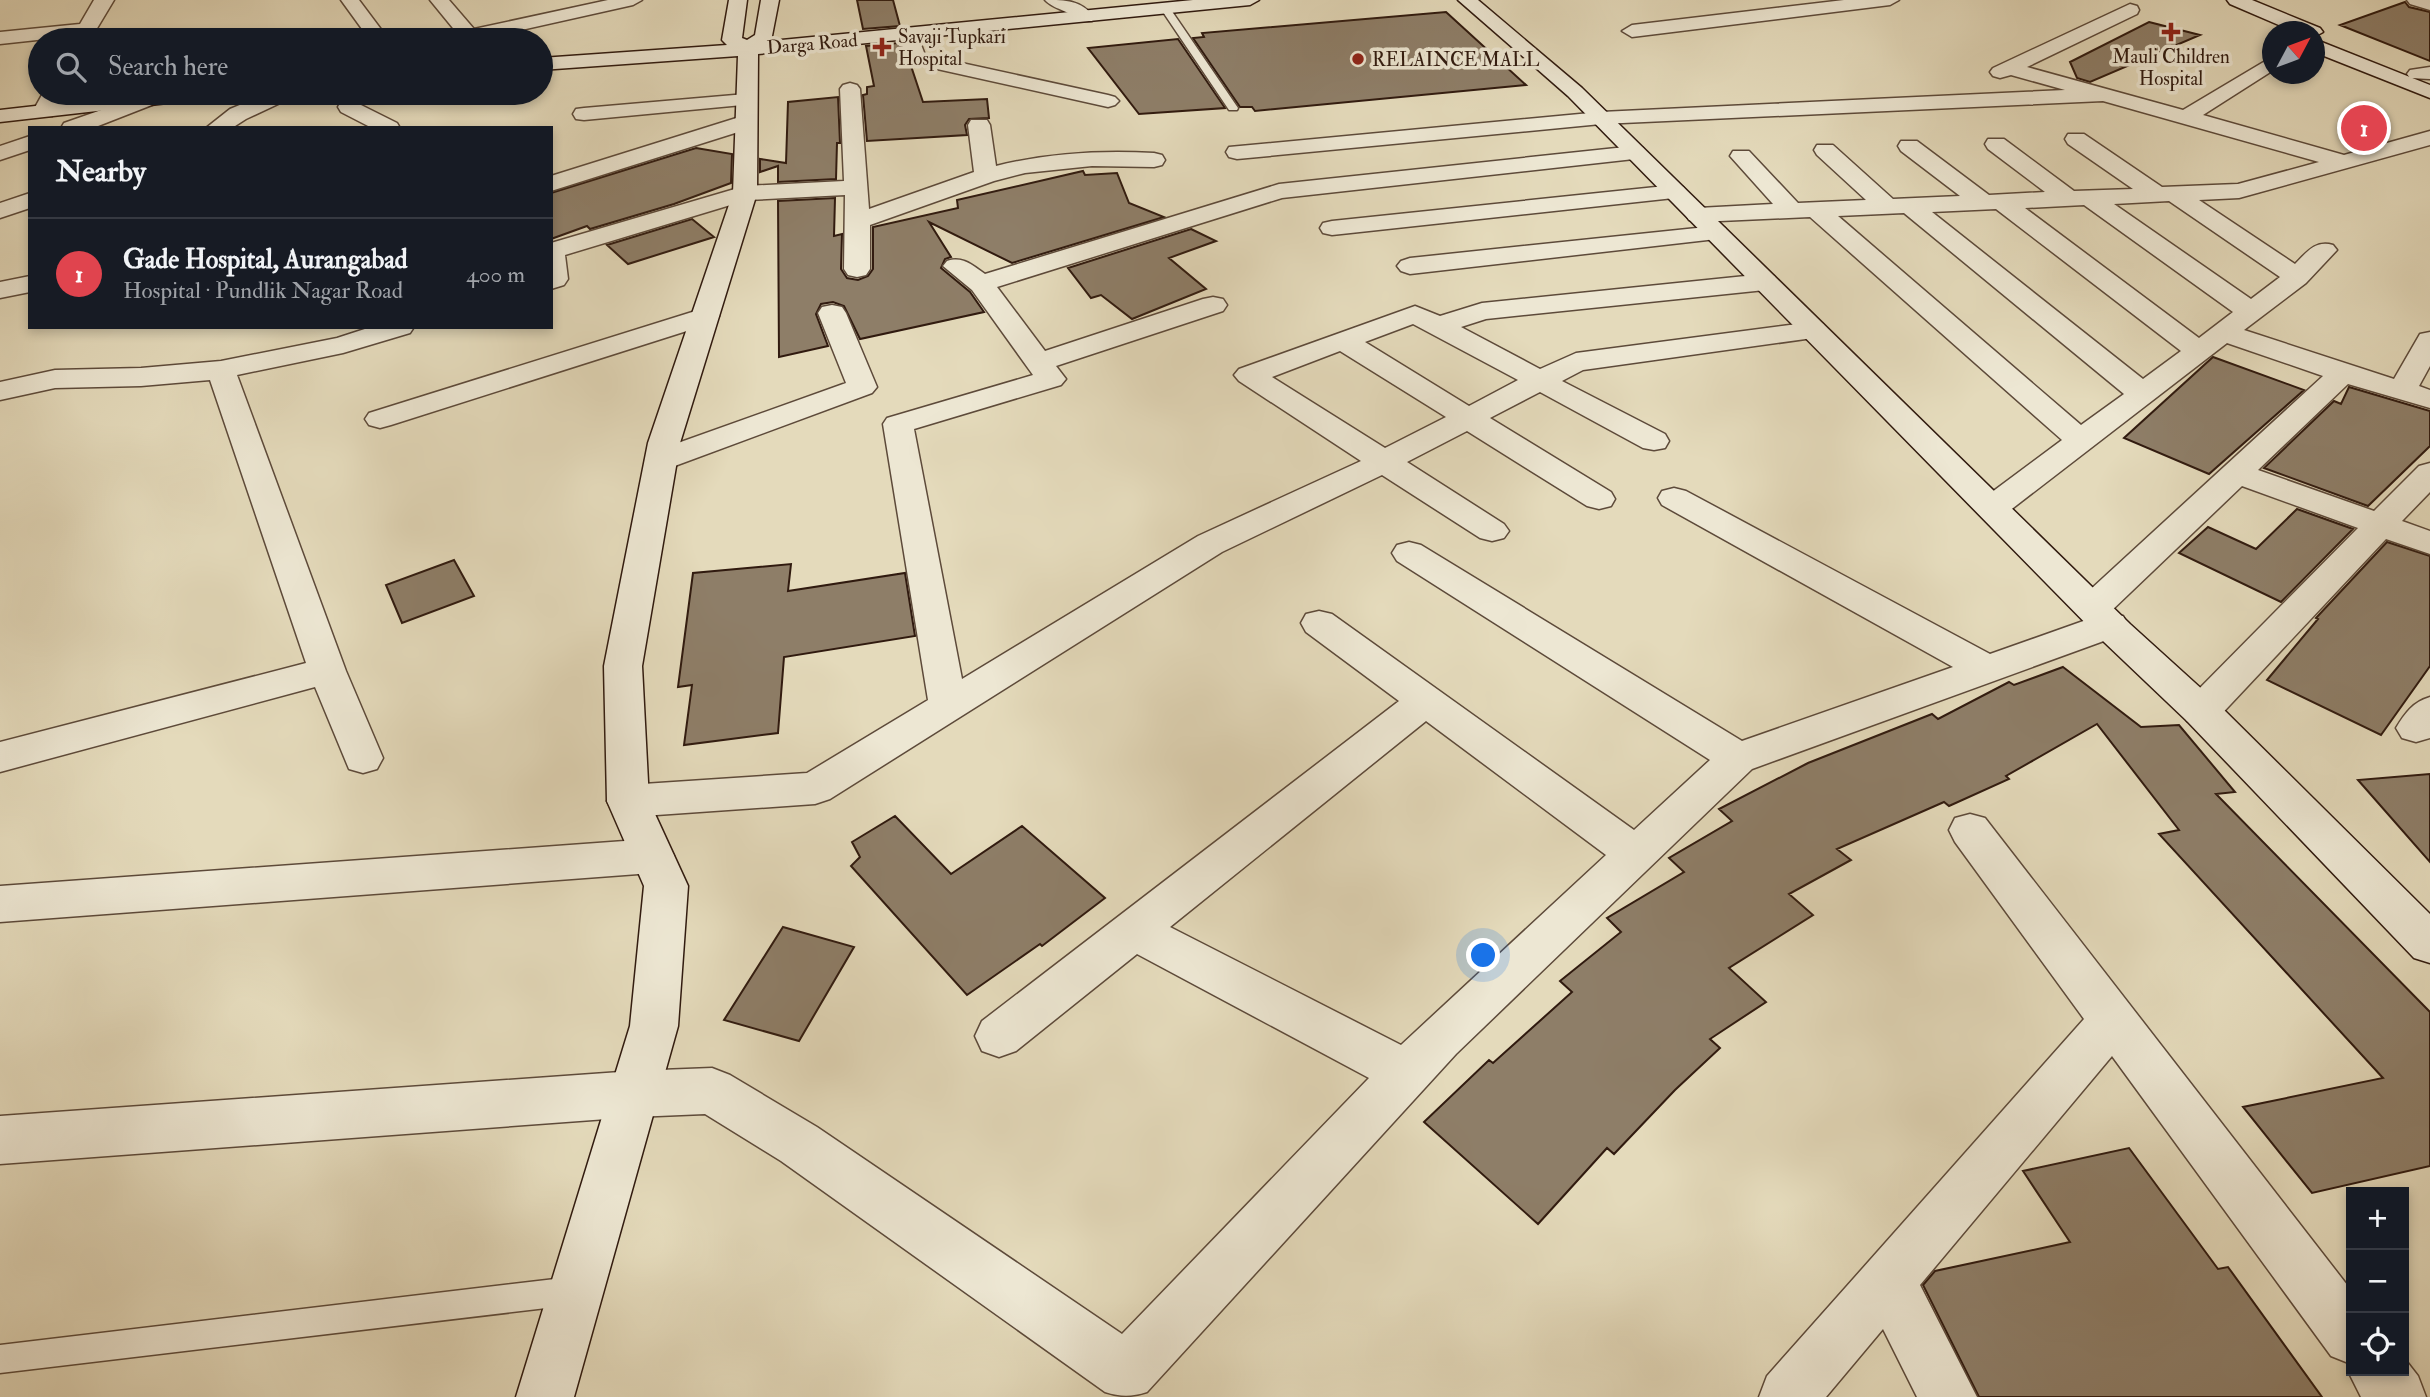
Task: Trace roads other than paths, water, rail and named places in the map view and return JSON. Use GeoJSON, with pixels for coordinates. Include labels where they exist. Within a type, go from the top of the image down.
{"type":"FeatureCollection","features":[{"type":"Feature","properties":{"kind":"street"},"geometry":{"type":"LineString","coordinates":[[88,28],[105,0]]}},
{"type":"Feature","properties":{"kind":"street"},"geometry":{"type":"LineString","coordinates":[[351,0],[371,28]]}},
{"type":"Feature","properties":{"kind":"street"},"geometry":{"type":"LineString","coordinates":[[439,0],[455,28]]}},
{"type":"Feature","properties":{"kind":"street"},"geometry":{"type":"LineString","coordinates":[[528,0],[548,19]]}},
{"type":"Feature","properties":{"kind":"street"},"geometry":{"type":"LineString","coordinates":[[545,1397],[654,1026],[666,886],[628,801],[623,666],[661,460],[745,193],[748,42],[738,0]]}},
{"type":"Feature","properties":{"kind":"street"},"geometry":{"type":"LineString","coordinates":[[748,42],[770,0]]}},
{"type":"Feature","properties":{"kind":"street"},"geometry":{"type":"LineString","coordinates":[[1054,0],[1081,13]]}},
{"type":"Feature","properties":{"kind":"street","name":"Darga Road"},"geometry":{"type":"LineString","coordinates":[[553,54],[907,34],[1163,4],[1250,0]]}},
{"type":"Feature","properties":{"kind":"street"},"geometry":{"type":"LineString","coordinates":[[1467,0],[1601,118],[2101,617],[2201,710],[2430,944]]}},
{"type":"Feature","properties":{"kind":"street"},"geometry":{"type":"LineString","coordinates":[[1632,31],[1890,0]]}},
{"type":"Feature","properties":{"kind":"street"},"geometry":{"type":"LineString","coordinates":[[2416,0],[2430,5]]}},
{"type":"Feature","properties":{"kind":"street"},"geometry":{"type":"LineString","coordinates":[[507,28],[623,1]]}},
{"type":"Feature","properties":{"kind":"street"},"geometry":{"type":"LineString","coordinates":[[2228,3],[2262,21]]}},
{"type":"Feature","properties":{"kind":"street"},"geometry":{"type":"LineString","coordinates":[[2228,3],[2281,21]]}},
{"type":"Feature","properties":{"kind":"street"},"geometry":{"type":"LineString","coordinates":[[1938,102],[2130,10]]}},
{"type":"Feature","properties":{"kind":"street","name":"Darga Road"},"geometry":{"type":"LineString","coordinates":[[553,63],[748,42],[1081,13]]}},
{"type":"Feature","properties":{"kind":"street"},"geometry":{"type":"LineString","coordinates":[[907,34],[917,59],[1108,101]]}},
{"type":"Feature","properties":{"kind":"street"},"geometry":{"type":"LineString","coordinates":[[2325,36],[2426,75]]}},
{"type":"Feature","properties":{"kind":"street"},"geometry":{"type":"LineString","coordinates":[[0,38],[28,37]]}},
{"type":"Feature","properties":{"kind":"street"},"geometry":{"type":"LineString","coordinates":[[2325,49],[2430,92]]}},
{"type":"Feature","properties":{"kind":"street"},"geometry":{"type":"LineString","coordinates":[[2010,68],[2345,163]]}},
{"type":"Feature","properties":{"kind":"street"},"geometry":{"type":"LineString","coordinates":[[2186,117],[2262,69]]}},
{"type":"Feature","properties":{"kind":"street"},"geometry":{"type":"LineString","coordinates":[[850,89],[858,221],[858,269]]}},
{"type":"Feature","properties":{"kind":"street"},"geometry":{"type":"LineString","coordinates":[[1237,152],[1601,118],[2108,94]]}},
{"type":"Feature","properties":{"kind":"street"},"geometry":{"type":"LineString","coordinates":[[0,106],[28,104]]}},
{"type":"Feature","properties":{"kind":"street"},"geometry":{"type":"LineString","coordinates":[[0,116],[38,105]]}},
{"type":"Feature","properties":{"kind":"street"},"geometry":{"type":"LineString","coordinates":[[76,126],[124,105]]}},
{"type":"Feature","properties":{"kind":"street"},"geometry":{"type":"LineString","coordinates":[[220,126],[259,105]]}},
{"type":"Feature","properties":{"kind":"street"},"geometry":{"type":"LineString","coordinates":[[350,105],[349,107],[385,126]]}},
{"type":"Feature","properties":{"kind":"street"},"geometry":{"type":"LineString","coordinates":[[584,114],[746,111]]}},
{"type":"Feature","properties":{"kind":"street"},"geometry":{"type":"LineString","coordinates":[[553,183],[746,111]]}},
{"type":"Feature","properties":{"kind":"street"},"geometry":{"type":"LineString","coordinates":[[979,125],[986,176]]}},
{"type":"Feature","properties":{"kind":"street"},"geometry":{"type":"LineString","coordinates":[[1409,266],[1804,211],[2239,191],[2430,138]]}},
{"type":"Feature","properties":{"kind":"street"},"geometry":{"type":"LineString","coordinates":[[2076,139],[2297,277]]}},
{"type":"Feature","properties":{"kind":"street"},"geometry":{"type":"LineString","coordinates":[[0,153],[28,144]]}},
{"type":"Feature","properties":{"kind":"street"},"geometry":{"type":"LineString","coordinates":[[1996,144],[2251,312]]}},
{"type":"Feature","properties":{"kind":"street"},"geometry":{"type":"LineString","coordinates":[[1909,146],[1993,202],[2199,351]]}},
{"type":"Feature","properties":{"kind":"street"},"geometry":{"type":"LineString","coordinates":[[1825,150],[2143,394]]}},
{"type":"Feature","properties":{"kind":"street"},"geometry":{"type":"LineString","coordinates":[[948,706],[898,424],[1051,379],[969,275],[1279,191],[1635,153]]}},
{"type":"Feature","properties":{"kind":"street"},"geometry":{"type":"LineString","coordinates":[[1741,156],[2081,441]]}},
{"type":"Feature","properties":{"kind":"street"},"geometry":{"type":"LineString","coordinates":[[858,221],[1009,168],[1130,158],[1154,160]]}},
{"type":"Feature","properties":{"kind":"street"},"geometry":{"type":"LineString","coordinates":[[553,251],[745,193],[856,187]]}},
{"type":"Feature","properties":{"kind":"street"},"geometry":{"type":"LineString","coordinates":[[1332,228],[1675,192]]}},
{"type":"Feature","properties":{"kind":"street"},"geometry":{"type":"LineString","coordinates":[[0,211],[28,201]]}},
{"type":"Feature","properties":{"kind":"street"},"geometry":{"type":"LineString","coordinates":[[1992,508],[2297,277],[2324,250]]}},
{"type":"Feature","properties":{"kind":"street"},"geometry":{"type":"LineString","coordinates":[[553,260],[553,280]]}},
{"type":"Feature","properties":{"kind":"street"},"geometry":{"type":"LineString","coordinates":[[1438,326],[1482,311],[1765,282]]}},
{"type":"Feature","properties":{"kind":"street"},"geometry":{"type":"LineString","coordinates":[[0,290],[28,284]]}},
{"type":"Feature","properties":{"kind":"street"},"geometry":{"type":"LineString","coordinates":[[1038,363],[1213,305]]}},
{"type":"Feature","properties":{"kind":"street"},"geometry":{"type":"LineString","coordinates":[[661,460],[862,387],[832,313]]}},
{"type":"Feature","properties":{"kind":"street"},"geometry":{"type":"LineString","coordinates":[[1492,530],[1250,375],[1415,314],[1654,441]]}},
{"type":"Feature","properties":{"kind":"street"},"geometry":{"type":"LineString","coordinates":[[380,419],[705,316]]}},
{"type":"Feature","properties":{"kind":"street"},"geometry":{"type":"LineString","coordinates":[[0,391],[55,379],[141,377],[221,370],[342,345],[394,329]]}},
{"type":"Feature","properties":{"kind":"street"},"geometry":{"type":"LineString","coordinates":[[628,801],[815,788],[1210,544],[1383,462],[1576,362],[1813,330]]}},
{"type":"Feature","properties":{"kind":"street"},"geometry":{"type":"LineString","coordinates":[[2224,333],[2416,395],[2430,340]]}},
{"type":"Feature","properties":{"kind":"street"},"geometry":{"type":"LineString","coordinates":[[1345,342],[1599,499]]}},
{"type":"Feature","properties":{"kind":"street"},"geometry":{"type":"LineString","coordinates":[[221,370],[327,671],[363,758]]}},
{"type":"Feature","properties":{"kind":"street"},"geometry":{"type":"LineString","coordinates":[[0,1140],[634,1094],[712,1091],[799,1144],[1126,1371],[1438,1039],[1738,758],[1987,669],[2101,617],[2237,472],[2343,373]]}},
{"type":"Feature","properties":{"kind":"street"},"geometry":{"type":"LineString","coordinates":[[2237,472],[2430,543]]}},
{"type":"Feature","properties":{"kind":"street"},"geometry":{"type":"LineString","coordinates":[[2201,710],[2430,473]]}},
{"type":"Feature","properties":{"kind":"street"},"geometry":{"type":"LineString","coordinates":[[1674,498],[1987,669]]}},
{"type":"Feature","properties":{"kind":"street"},"geometry":{"type":"LineString","coordinates":[[1409,553],[1738,758]]}},
{"type":"Feature","properties":{"kind":"street"},"geometry":{"type":"LineString","coordinates":[[1319,623],[1636,854]]}},
{"type":"Feature","properties":{"kind":"street"},"geometry":{"type":"LineString","coordinates":[[0,757],[327,671]]}},
{"type":"Feature","properties":{"kind":"street"},"geometry":{"type":"LineString","coordinates":[[999,1036],[1425,701]]}},
{"type":"Feature","properties":{"kind":"street"},"geometry":{"type":"LineString","coordinates":[[1970,830],[2346,1329]]}},
{"type":"Feature","properties":{"kind":"street"},"geometry":{"type":"LineString","coordinates":[[0,904],[652,856]]}},
{"type":"Feature","properties":{"kind":"street"},"geometry":{"type":"LineString","coordinates":[[1133,930],[1406,1073]]}},
{"type":"Feature","properties":{"kind":"street"},"geometry":{"type":"LineString","coordinates":[[1788,1397],[2113,1020]]}},
{"type":"Feature","properties":{"kind":"street"},"geometry":{"type":"LineString","coordinates":[[1888,1280],[1948,1397]]}},
{"type":"Feature","properties":{"kind":"street"},"geometry":{"type":"LineString","coordinates":[[2381,1376],[2397,1397]]}},
{"type":"Feature","properties":{"kind":"lane"},"geometry":{"type":"LineString","coordinates":[[1163,4],[1233,108]]}},
{"type":"Feature","properties":{"kind":"lane"},"geometry":{"type":"LineString","coordinates":[[0,1359],[577,1290]]}},
{"type":"Feature","properties":{"kind":"place","name":"Mauli Children Hospital"},"geometry":{"type":"Point","coordinates":[2171,32]}},
{"type":"Feature","properties":{"kind":"place","name":"Savaji Tupkari Hospital"},"geometry":{"type":"Point","coordinates":[882,47]}},
{"type":"Feature","properties":{"kind":"place","name":"RELAINCE MALL"},"geometry":{"type":"Point","coordinates":[1358,59]}},
{"type":"Feature","properties":{"kind":"place","name":"Gade Hospital, Aurangabad"},"geometry":{"type":"Point","coordinates":[2364,128]}}]}
